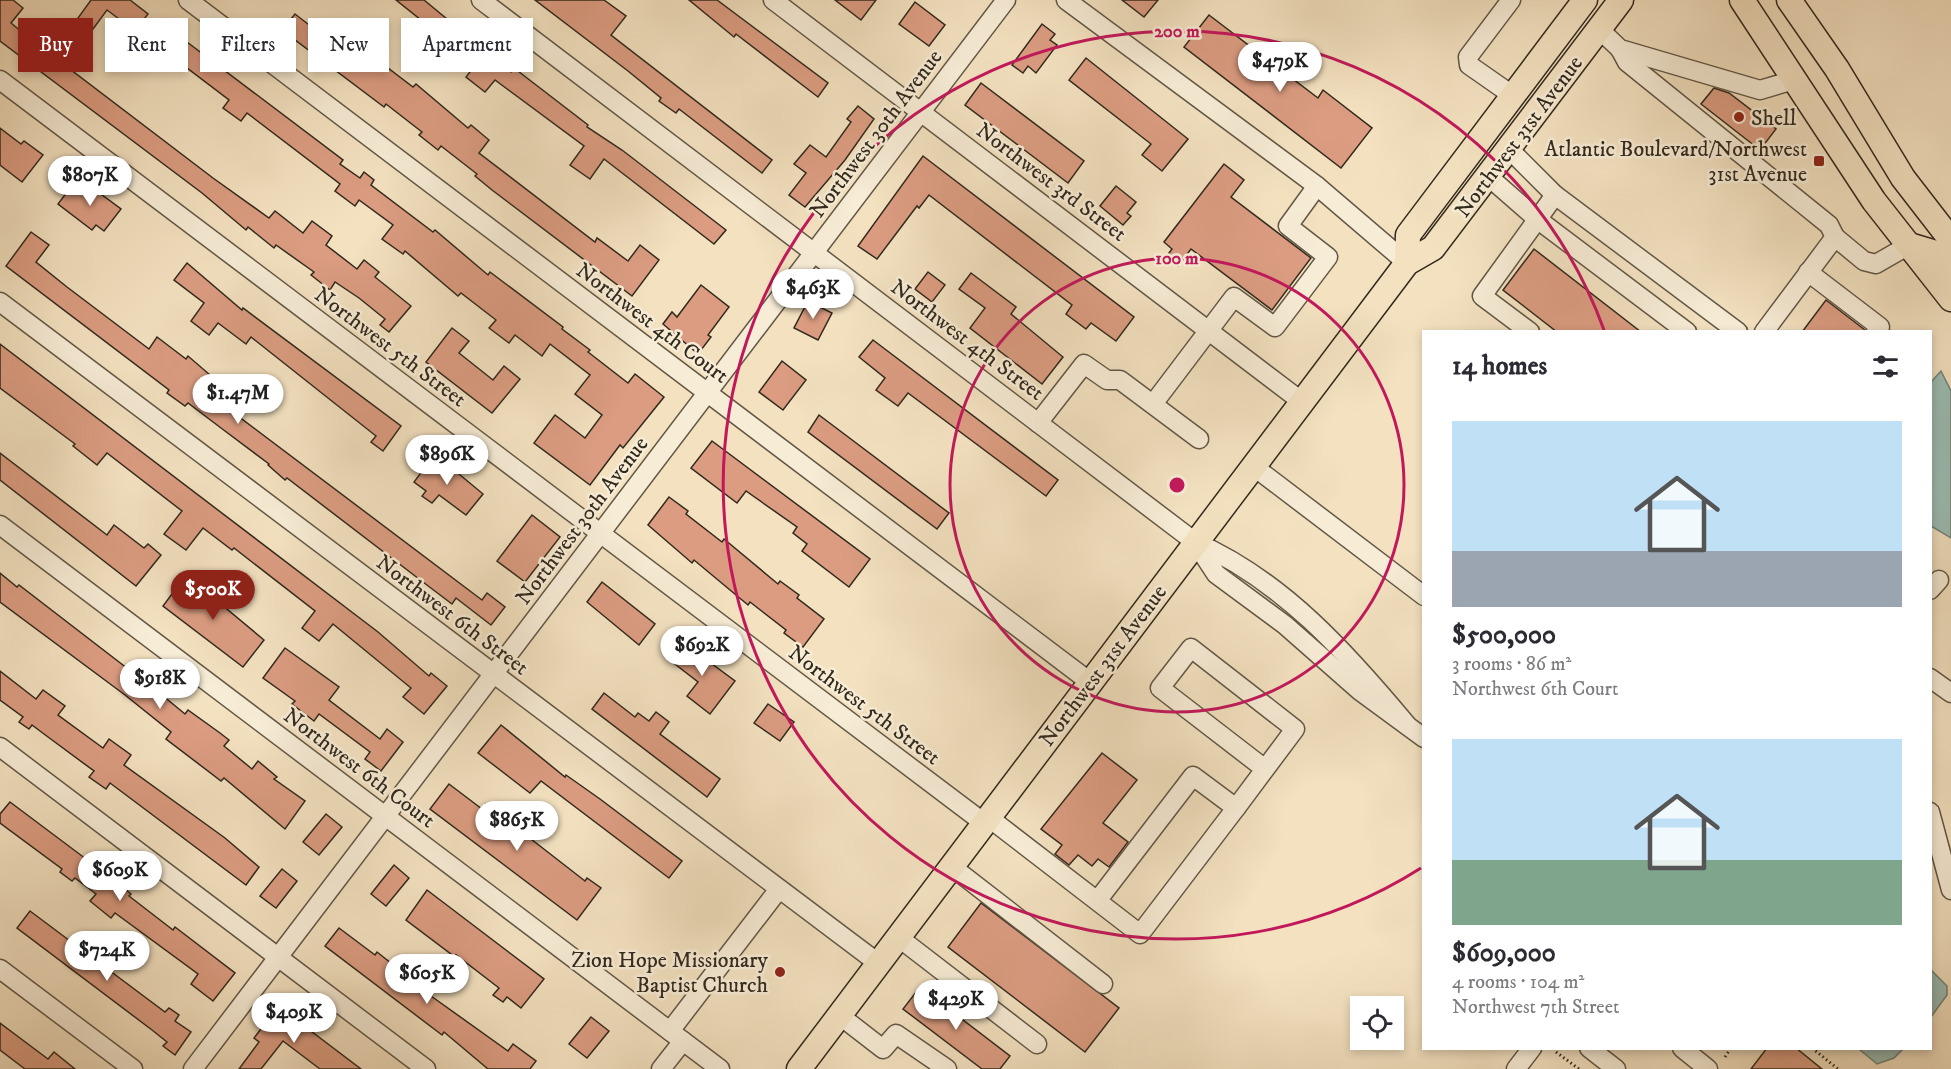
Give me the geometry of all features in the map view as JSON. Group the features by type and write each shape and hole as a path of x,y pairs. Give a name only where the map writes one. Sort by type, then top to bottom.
{"main road":[{"name":"Northwest 31st Avenue","path":"1407,263 1408,236 1585,0"},
{"name":"Northwest 31st Avenue","path":"799,1069 1407,263 1433,248 1510,150 1621,0"},
{"path":"1742,0 1797,79 1874,201 1951,298"},
{"path":"1789,0 1837,69 1903,178 1951,240"},
{"path":"1909,245 1939,254 1951,268"}],"street":[{"name":"Northwest 4th Court","path":"188,0 1089,682"},
{"name":"Northwest 4th Street","path":"481,0 1195,542 1216,574 1285,625 1360,691 1422,736"},
{"name":"Northwest 3rd Street","path":"773,0 1301,401"},
{"name":"Northwest 30th Avenue","path":"193,1069 1006,0"},
{"path":"1066,0 1317,186 1407,263"},
{"path":"1511,0 1468,57 1469,65 1512,95"},
{"path":"1599,29 1620,49 1627,62 1829,225 1835,237 1864,261 1876,264 1909,245"},
{"path":"1620,49 1760,90 1797,79"},
{"name":"Northwest 5th Street","path":"0,80 601,535 1140,934 1236,808"},
{"path":"1510,150 1555,195 1735,330"},
{"path":"1489,177 1537,219 1684,330"},
{"path":"1153,404 1234,297 1275,327 1328,257 1288,226 1317,186"},
{"path":"1527,330 1482,296 1555,195"},
{"path":"1765,330 1835,237"},
{"path":"1808,272 1880,327 1878,330"},
{"name":"Northwest 6th Street","path":"0,302 878,963"},
{"path":"1038,423 1084,364 1107,380 1120,380 1199,439"},
{"path":"1253,466 1422,594"},
{"name":"Northwest 6th Court","path":"0,525 720,1069"},
{"path":"1097,901 1193,776 1236,808 1295,729 1191,648 1160,688 1265,769"},
{"path":"1932,681 1951,693"},
{"path":"0,747 426,1069"},
{"path":"1932,819 1951,890"},
{"path":"951,866 1103,984"},
{"path":"661,1069 676,1036 779,889"},
{"path":"898,937 1037,1044"},
{"path":"0,969 133,1069"},
{"path":"839,1015 883,1049 896,1034 947,1069"},
{"path":"1516,1069 1530,1050"},
{"path":"1592,1050 1616,1069"},
{"path":"1684,1050 1708,1069"}],"path":[{"path":"1725,1057 1730,1050"},
{"path":"1814,1050 1838,1069"},
{"path":"1556,1052 1579,1069"}],"water":[{"path":"1941,371 1951,391 1951,538 1932,527 1932,381"},
{"path":"1932,971 1947,986 1947,995 1932,1016"},
{"path":"1860,1050 1902,1050 1894,1058 1877,1064"}],"building":[{"path":"0,0 13,0 23,8 11,23 18,29 18,55 0,41"},
{"path":"91,0 130,0 148,14 145,18 118,18 107,10 93,29 93,18 78,18"},
{"path":"396,0 424,0 446,18 418,18"},
{"path":"535,0 604,0 626,16 611,35 772,160 762,173 679,109 676,113 659,101 661,98 628,71"},
{"path":"689,0 717,0 828,83 818,97 736,34 734,37"},
{"path":"835,0 876,0 861,20"},
{"path":"1122,0 1158,0 1144,17"},
{"path":"915,2 945,25 929,46 899,24"},
{"path":"295,14 308,24 308,50 296,41 296,18 292,18"},
{"path":"1209,15 1318,98 1323,90 1372,128 1341,168 1184,47"},
{"path":"1042,24 1055,34 1050,40 1057,45 1036,73 1028,66 1023,73 1012,65"},
{"path":"188,43 200,52 200,72 227,72 343,160 340,164 360,178 364,172 374,180 371,185 433,232 435,230 488,275 490,272 563,327 562,329 590,350 588,352 628,383 635,374 664,397 623,448 620,445 590,485 534,443 555,415 585,438 602,415 575,394 590,375 550,344 542,356 515,335 509,343 489,328 496,320 461,293 458,296 405,251 403,254 382,239 393,225 359,200 355,206 335,191 340,184 247,113 241,121 223,108 229,100 188,69"},
{"path":"1086,58 1188,139 1162,171 1142,155 1151,144 1069,80"},
{"path":"389,69 413,87 416,84 468,128 471,125 489,140 479,153 595,242 597,238 628,261 640,245 659,260 632,296 492,190 475,176 477,174 441,146 438,150 419,135 422,132 386,104 384,107 338,72 389,72"},
{"path":"41,72 74,72 269,218 275,211 303,233 312,221 332,236 326,245 357,269 364,260 379,272 375,277 411,306 389,332 380,325 385,319 359,298 335,282 330,290 311,275 314,272 276,245 274,248 248,227 246,230 202,193"},
{"path":"470,72 519,72 588,125 587,127 622,150 726,230 714,244 604,159 590,179 570,165 584,146 495,80 485,92 466,77"},
{"path":"981,83 1084,161 1068,183 965,105"},
{"name":"Shell","path":"1714,88 1729,93 1776,129 1760,150 1701,104"},
{"path":"858,106 874,119 845,160 805,207 789,195 806,173 794,164 810,145 826,157 851,122 847,119"},
{"path":"0,128 21,144 24,141 43,155 22,182 0,165"},
{"path":"923,156 1134,317 1116,341 1091,323 1086,329 1066,314 1072,305 929,195 919,208 917,206 877,259 858,246"},
{"path":"1224,164 1244,180 1231,197 1311,258 1272,310 1191,249 1178,266 1166,257 1172,249 1164,242"},
{"path":"86,183 121,209 104,231 96,225 92,230 58,204 73,184 80,189"},
{"path":"1116,186 1136,202 1127,213 1131,216 1123,225 1100,206"},
{"path":"31,232 49,245 36,262 67,287 149,349 157,337 186,359 188,356 246,406 238,416 482,600 487,593 505,607 491,625 456,598 452,604 287,478 285,480 269,464 188,403 185,406 167,393 169,390 6,266"},
{"path":"1534,249 1638,330 1554,330 1503,290"},
{"path":"187,263 242,310 243,308 401,426 383,451 371,442 376,436 251,337 246,344 218,323 209,335 191,321 204,303 174,280"},
{"path":"928,272 945,285 932,302 915,289"},
{"path":"971,273 1016,307 1011,314 1063,357 1042,384 970,328 985,308 959,289"},
{"path":"701,285 729,307 708,335 711,337 698,354 663,324 672,312 677,317"},
{"path":"1826,300 1865,330 1804,330"},
{"path":"808,301 832,313 818,340 794,328"},
{"path":"452,328 469,341 459,353 493,380 504,366 520,379 492,413 426,362"},
{"path":"873,340 1058,480 1046,496 908,393 898,406 876,390 885,378 859,357"},
{"path":"0,344 378,632 429,676 431,673 447,686 424,714 403,697 411,688 333,624 319,641 302,628 315,611 234,548 232,550 203,528 186,550 164,534 182,511 107,453 97,465 73,446 75,444 0,388"},
{"path":"782,361 806,380 783,410 759,392"},
{"path":"819,415 949,513 937,529 808,432"},
{"path":"712,441 870,559 849,587 802,551 807,544 793,533 797,527 746,491 737,503 691,468"},
{"path":"0,453 107,535 114,525 144,548 148,544 161,555 136,586 0,480"},
{"path":"435,454 483,494 466,515 439,495 432,503 422,496 426,491 414,482"},
{"path":"669,497 688,511 686,514 722,542 724,539 778,584 780,581 799,595 797,598 824,619 803,647 784,633 786,630 750,602 748,605 694,560 692,563 648,525"},
{"path":"532,515 560,537 525,582 497,561"},
{"path":"0,573 17,587 19,585 132,672 130,674 148,689 151,686 185,714 188,710 229,740 224,746 252,769 258,761 277,777 274,779 305,801 285,829 224,778 221,781 166,739 171,732 125,695 0,602"},
{"path":"186,575 264,640 243,667 163,606"},
{"path":"602,582 655,624 639,645 587,602"},
{"path":"681,641 735,681 710,714 687,696 698,682 667,658"},
{"path":"285,648 339,687 329,700 380,739 387,729 403,742 381,771 365,759 370,752 319,714 314,721 292,704 295,701 263,678"},
{"path":"0,671 36,699 43,690 65,706 58,715 103,748 109,739 131,755 124,765 225,838 259,867 246,885 110,783 106,789 89,777 94,771 32,725 29,729 19,722 23,717 0,700"},
{"path":"604,693 635,717 638,713 649,721 656,712 669,722 660,734 720,779 707,797 592,709"},
{"path":"768,704 794,722 780,741 754,723"},
{"path":"501,725 565,777 566,775 600,799 682,861 669,878 541,781 530,793 478,753"},
{"path":"1102,753 1137,780 1103,823 1128,842 1109,867 1098,859 1092,866 1078,855 1069,865 1055,854 1062,845 1041,829"},
{"path":"449,784 482,809 486,804 585,881 587,878 601,888 577,920 430,809"},
{"path":"10,802 110,877 131,894 129,896 173,930 175,927 235,973 213,1001 191,984 198,974 115,913 111,918 90,901 96,894 75,878 72,881 60,872 62,869 0,823 0,814"},
{"path":"326,814 342,827 319,855 303,842"},
{"path":"394,865 409,878 386,906 371,894"},
{"path":"282,869 297,881 276,908 260,896"},
{"path":"427,890 544,979 521,1008 507,997 503,1002 493,995 499,988 406,920"},
{"path":"981,903 1119,1008 1085,1052 948,947"},
{"path":"30,911 165,1012 169,1008 179,1015 175,1021 191,1032 175,1055 163,1046 167,1042 17,928"},
{"path":"339,928 375,955 377,952 410,978 411,976 433,994 431,996 508,1051 513,1044 536,1061 530,1069 488,1069 444,1032 442,1035 325,946"},
{"path":"920,987 1010,1056 1000,1069 982,1069 903,1009"},
{"path":"280,1004 308,1026 307,1028 361,1069 320,1069 283,1041 261,1069 239,1069 259,1042 254,1038"},
{"path":"591,1017 609,1031 587,1058 569,1044"},
{"path":"0,1023 48,1059 54,1052 75,1069 25,1069 0,1050"},
{"path":"1765,1050 1798,1050 1822,1069 1751,1069"}],"place":[{"name":"Shell","path":"1739,117"},
{"name":"Atlantic Boulevard/Northwest 31st Avenue","path":"1819,161"},
{"name":"Zion Hope Missionary Baptist Church","path":"780,972"}]}
